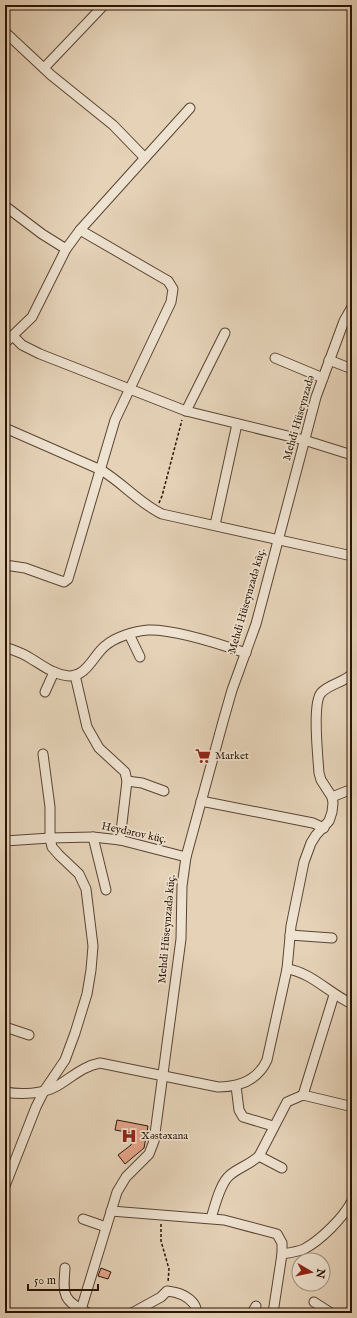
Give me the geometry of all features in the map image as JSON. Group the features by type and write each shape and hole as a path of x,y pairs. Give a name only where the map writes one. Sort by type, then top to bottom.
{"street":[{"path":"44,68 104,5"},
{"path":"5,32 44,68 113,125 145,158"},
{"path":"5,343 32,317 66,249 80,230 190,108"},
{"path":"5,206 42,234 66,249"},
{"path":"5,565 25,568 64,582 68,579 115,420 171,302 173,289 168,281 80,230"},
{"name":"Mehdi Hüseynzadə","path":"277,540 304,440 323,378 344,321 352,307"},
{"path":"186,411 225,333"},
{"path":"13,336 22,345 40,354 186,411 304,440 352,455"},
{"path":"275,358 323,378"},
{"path":"329,360 352,369"},
{"path":"215,525 237,424"},
{"path":"5,428 101,470 114,478 141,501 156,510 171,516 352,556"},
{"name":"Mehdi Hüseynzadə küç.","path":"83,1312 117,1192 126,1177 144,1160 152,1148 154,1141 180,939 182,886 186,857 232,690 256,624 277,540"},
{"path":"5,647 30,657 54,672 62,675 75,675 84,670 105,646 112,641 129,634 146,630 182,635 246,653"},
{"path":"129,634 140,657"},
{"path":"45,692 54,672"},
{"path":"5,1092 26,1093 44,1091 55,1087 90,1065 100,1063 218,1087 236,1086 256,1076 264,1068 287,969 290,934 304,862 311,843 329,821 332,812 332,797 321,780 319,773 316,710 318,699 327,688 344,681 352,674"},
{"path":"75,675 87,727 99,748 125,772 128,781 120,840"},
{"path":"5,1186 36,1107 44,1091 65,1060 87,994 91,970 93,946 86,889 79,874 52,847 50,838 50,807 42,754"},
{"path":"128,781 164,790"},
{"path":"332,797 350,790"},
{"path":"201,801 312,823 324,828"},
{"path":"94,837 106,890"},
{"name":"Heydərov küç.","path":"5,841 94,837 120,840 186,857"},
{"path":"290,934 332,938"},
{"path":"287,969 304,974 318,982 334,995 352,1004"},
{"path":"304,1095 334,995"},
{"path":"5,1027 29,1035"},
{"path":"236,1086 239,1110 243,1117 273,1126"},
{"path":"211,1218 224,1182 230,1175 252,1163 259,1156 273,1126 287,1102 304,1095 349,1106"},
{"path":"259,1156 282,1168"},
{"path":"282,1254 304,1249 329,1231 352,1201"},
{"path":"111,1211 211,1218 277,1234 282,1243 282,1254 273,1313"},
{"path":"83,1219 106,1227"},
{"path":"65,1268 65,1296 83,1312"},
{"path":"132,1313 161,1297 167,1291 184,1295 193,1304 198,1313"},
{"path":"314,1302 331,1313"}],"path":[{"path":"156,510 162,496 181,423 186,411"},
{"path":"163,1215 160,1231 169,1269 167,1291"}],"building":[{"path":"117,1120 148,1126 144,1148 125,1164 118,1155 131,1145 133,1133 115,1130"},
{"path":"101,1268 111,1272 108,1279 98,1276"}],"place":[{"name":"Market","path":"203,756"},
{"name":"Xəstəxana","path":"129,1136"}]}
